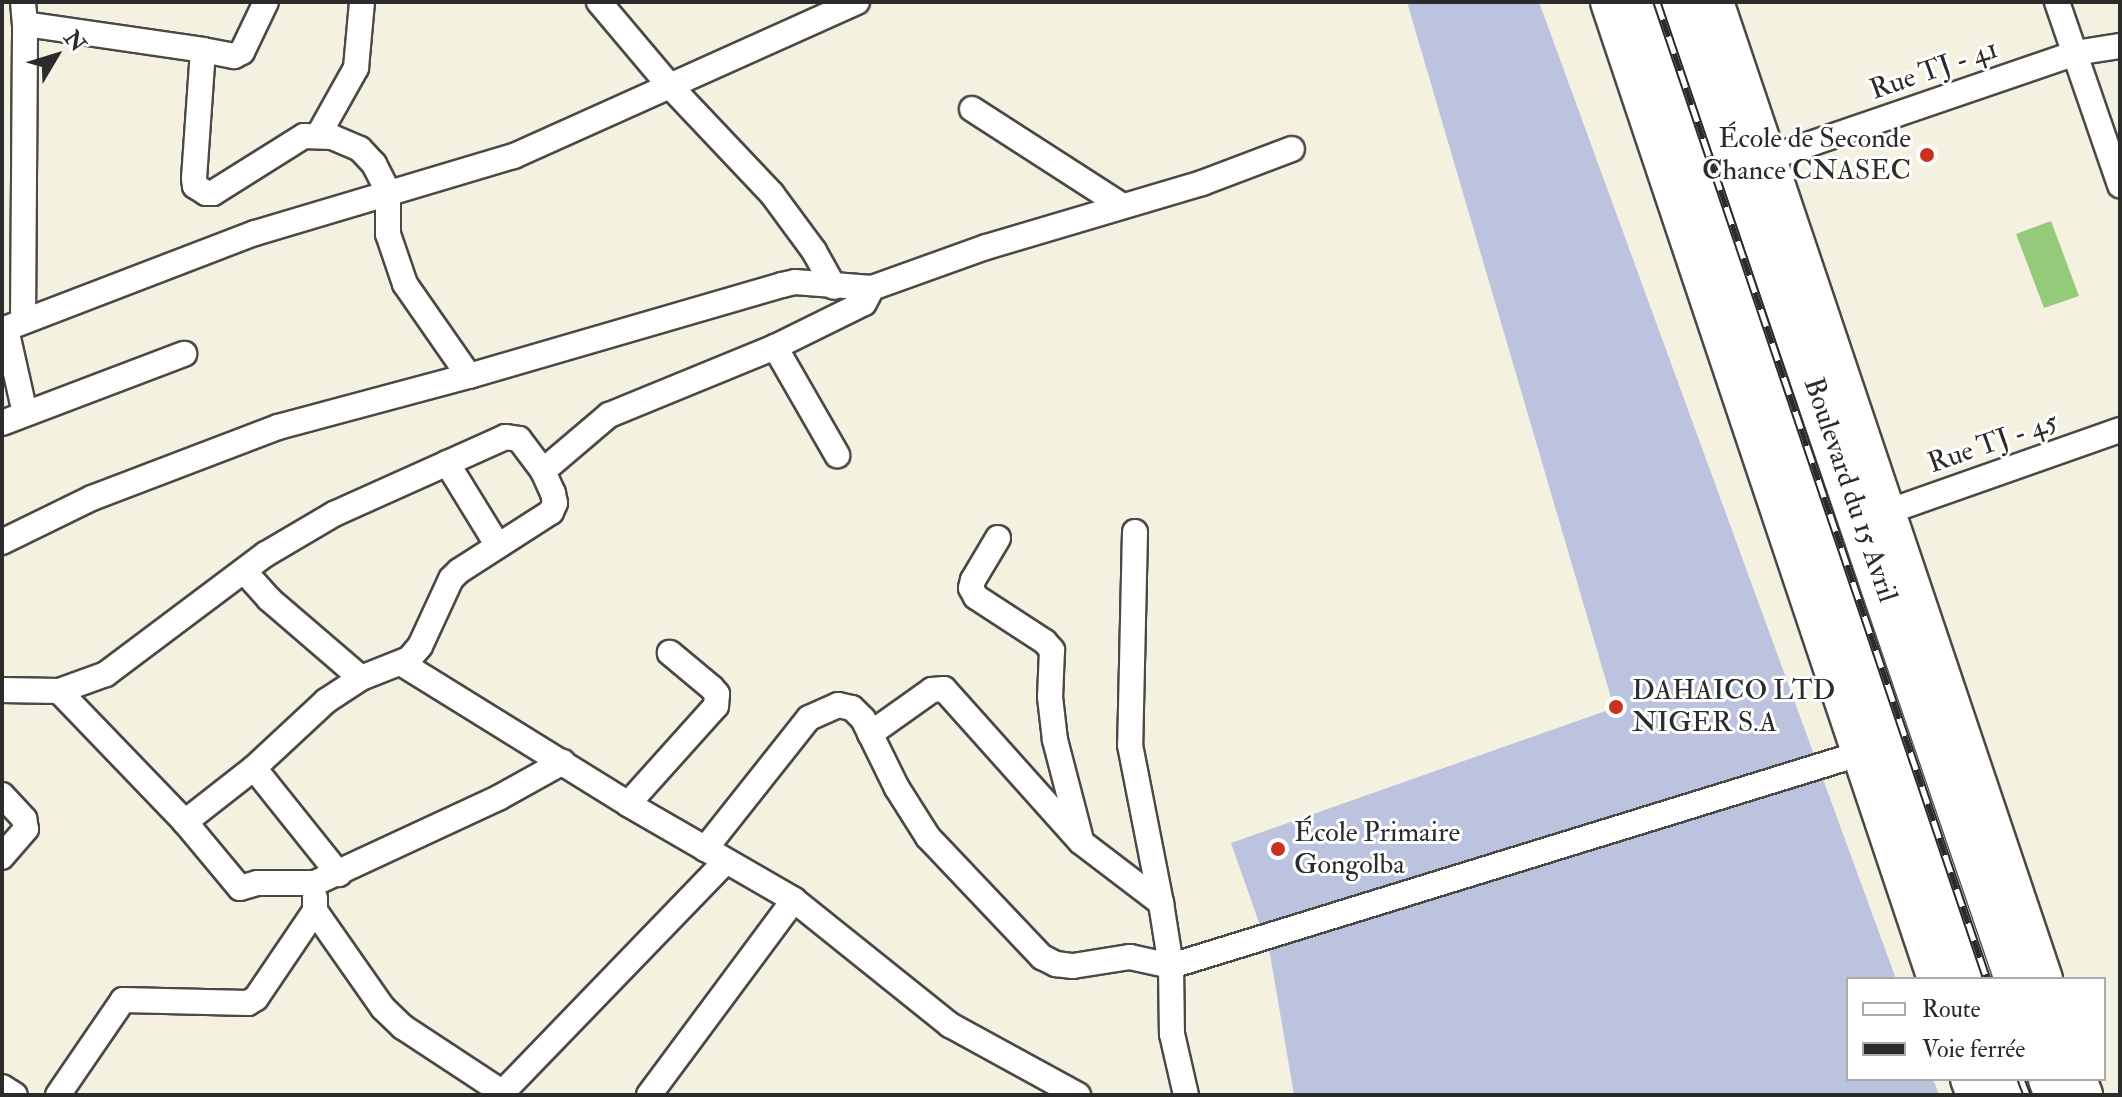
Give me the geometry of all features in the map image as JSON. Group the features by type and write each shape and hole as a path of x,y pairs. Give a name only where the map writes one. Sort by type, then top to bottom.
{"highway":[{"name":"Boulevard du 15 Avril","path":"1637,2 1968,977"},
{"name":"Boulevard du 15 Avril","path":"1684,2 2016,977"}],"main road":[{"path":"1610,2 1936,977"},
{"name":"Boulevard du 15 Avril","path":"1714,2 2042,977"}],"street":[{"path":"25,413 10,327 24,13 234,56 242,52 266,2"},
{"path":"319,134 356,68 362,2"},
{"path":"599,2 669,85 772,194 814,251 834,287"},
{"path":"2057,2 2120,185"},
{"path":"10,327 255,233 514,156 848,4"},
{"name":"Rue TJ - 41","path":"1769,158 2075,53 2120,46"},
{"path":"203,50 194,179 200,191 213,193 294,139 319,134 347,141 360,149 374,164 388,192 388,234 405,284 469,376"},
{"path":"972,109 1121,205"},
{"path":"2,542 92,498 243,439 782,285 795,282 872,288 1121,205 1202,183 1292,149"},
{"path":"543,471 609,415 775,347 864,303 872,288"},
{"path":"775,347 837,455"},
{"path":"2,423 184,354"},
{"name":"Rue TJ - 45","path":"1887,512 2120,430"},
{"path":"2,690 59,691 106,674 244,571 334,514 447,463 512,437 519,439 543,471 555,503 551,512 469,563 451,579 420,646 401,663 361,678 326,701 254,768 185,822"},
{"path":"447,463 498,546"},
{"path":"1135,532 1130,745 1161,903 1171,966 1172,1034 1186,1095"},
{"path":"998,538 971,588 976,597 1045,642 1052,650 1050,697 1055,740 1081,842"},
{"path":"244,571 269,599 361,678"},
{"path":"628,804 716,706 717,694 712,688 670,653"},
{"path":"401,663 628,804 794,900 950,1025 1058,1091"},
{"path":"870,734 932,690 944,689 1081,842 1161,903"},
{"path":"59,691 185,822 240,888 257,883 315,883 339,874 563,762"},
{"path":"315,911 383,1008 472,1087 504,1094 715,856 809,718 838,705 852,708 870,734 897,788 928,837 1042,957 1056,964 1073,966 1130,957 1171,966 1862,753"},
{"path":"254,768 339,874"},
{"path":"2,795 24,819 26,829 2,857"},
{"path":"58,1095 123,1000 248,1003 256,998 315,911 315,883"},
{"path":"649,1095 794,900"},
{"path":"2,1087 15,1095"}],"shaded area":[{"path":"1407,2 1539,2 1895,977 1846,977 1846,1081 1934,1081 1939,1095 1294,1095 1270,954 1231,843 1614,708"}],"green space":[{"path":"2051,221 2079,296 2044,308 2016,234"}],"railway":[{"path":"1657,2 1986,977"},
{"path":"2022,1081 2027,1095"}],"place":[{"name":"École de Seconde Chance CNASEC","path":"1927,155"},
{"name":"DAHAICO LTD NIGER S.A","path":"1616,707"},
{"name":"École Primaire Gongolba","path":"1278,849"}]}
